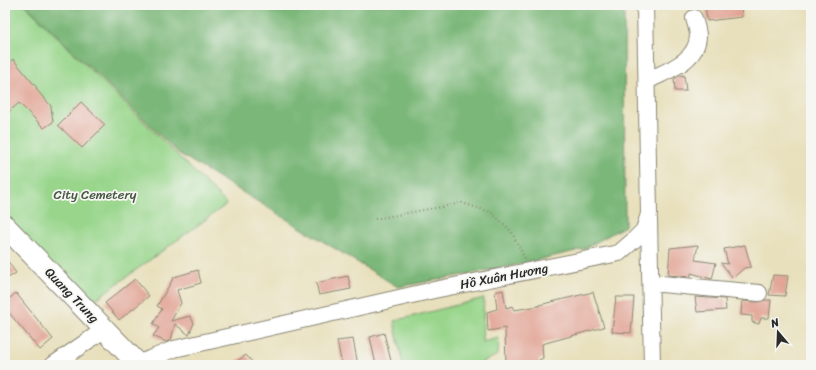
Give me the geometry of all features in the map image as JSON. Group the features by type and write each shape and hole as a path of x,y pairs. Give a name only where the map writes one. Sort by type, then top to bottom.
{"main road":[{"name":"Quang Trung","path":"5,226 106,329 139,365"}],"street":[{"name":"Hồ Xuân Hương","path":"139,365 174,349 434,290 619,253 644,230 649,214 646,5"},
{"path":"647,81 684,62 693,52 698,36 694,18"},
{"path":"649,214 652,365"},
{"path":"651,282 759,293"},
{"path":"53,365 106,329"}],"path":[{"path":"376,219 462,203 490,212 510,231 531,270"}],"green space":[{"name":"City Cemetery","path":"5,5 25,5 227,204 85,307 5,222"},
{"path":"26,5 624,5 625,226 584,249 512,266 398,287 178,153"},
{"path":"484,298 482,342 499,338 498,355 482,362 482,365 403,365 394,321"}],"building":[{"path":"705,5 741,5 742,17 707,21"},
{"path":"13,59 51,106 53,122 44,128 19,103 5,115 5,66"},
{"path":"684,75 686,91 675,91 674,79"},
{"path":"81,102 105,125 82,148 58,125"},
{"path":"698,245 695,260 716,263 712,279 691,273 691,277 668,275 670,248"},
{"path":"745,245 751,267 744,268 733,278 721,263 728,264 724,249"},
{"path":"5,257 16,273 5,280"},
{"path":"198,270 201,283 177,290 181,303 171,321 190,316 194,323 189,335 175,324 171,340 166,342 153,336 159,328 153,324 162,309 157,306 174,277"},
{"path":"773,275 788,276 785,296 769,295"},
{"path":"348,276 351,289 319,295 316,283"},
{"path":"135,279 149,296 119,320 105,303"},
{"path":"503,290 506,308 512,306 514,310 539,306 593,292 604,327 542,344 543,358 539,360 539,365 506,365 505,328 488,331 487,312 497,309 495,292"},
{"path":"16,293 53,339 40,350 5,308 5,302"},
{"path":"616,297 634,297 631,333 612,332"},
{"path":"695,297 725,299 726,310 697,312"},
{"path":"771,300 769,318 761,318 759,324 752,322 752,316 741,315 742,301 758,302"},
{"path":"384,333 392,365 376,365 370,337"},
{"path":"353,339 358,365 342,365 337,341"},
{"path":"246,355 255,365 231,365"}]}
